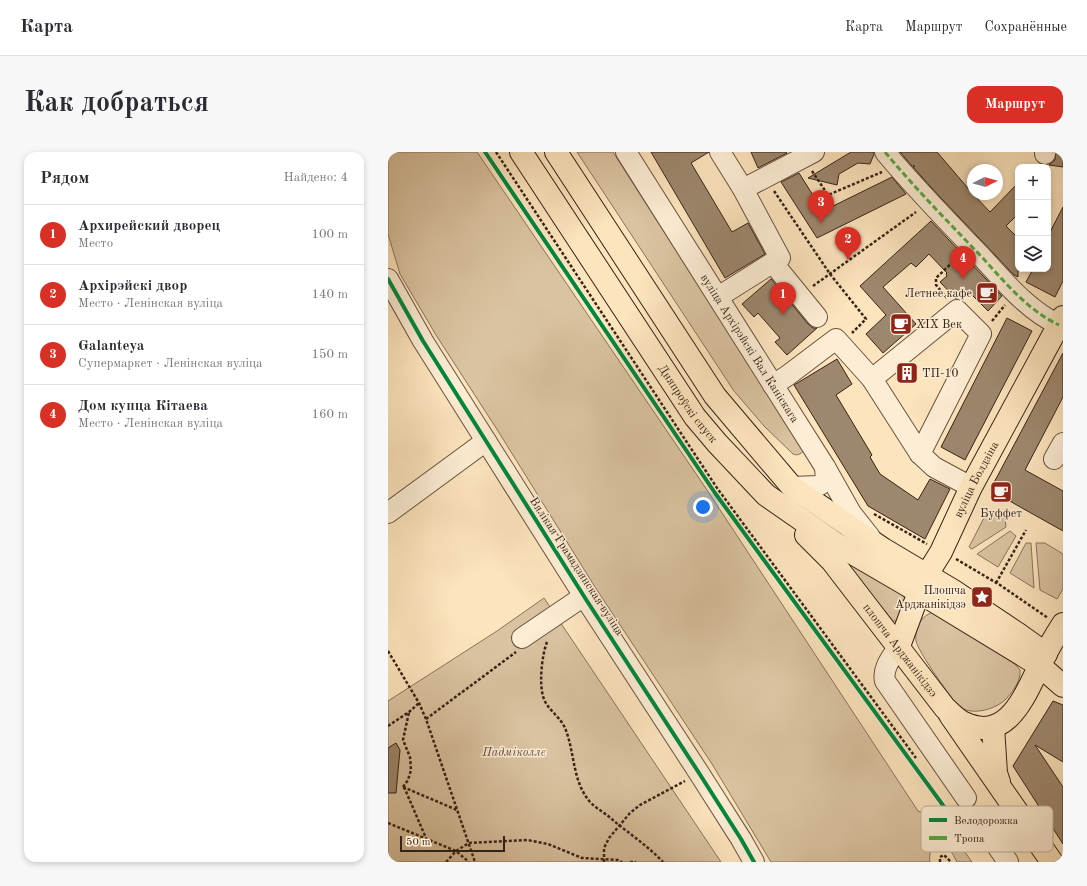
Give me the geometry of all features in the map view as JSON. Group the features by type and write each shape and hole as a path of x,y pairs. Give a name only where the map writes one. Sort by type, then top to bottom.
{"main road":[{"name":"Дняпроўскі спуск","path":"521,152 695,417 717,443 766,495 835,543 922,584"},
{"path":"556,152 715,396 792,487 876,543 922,584 1042,660 1063,668"},
{"name":"вуліца Болдзіна","path":"899,646 922,584 941,552 971,487 1061,321"},
{"name":"плошча Арджанікідзэ","path":"766,495 832,561 899,646 945,708 963,723 979,728 993,727"},
{"path":"1002,790 996,773 993,727 1008,719 1024,699 1042,660 1056,622"},
{"path":"1042,660 1063,686"},
{"path":"945,708 1013,806"},
{"path":"1045,852 1052,862"}],"street":[{"name":"вуліца Архірэйскі Вал Каніскага","path":"626,152 825,467 851,513 876,543"},
{"path":"718,297 780,258 743,190 720,152"},
{"path":"743,190 808,155"},
{"path":"891,159 1015,292 1047,319 1061,321"},
{"path":"773,263 798,296 817,317"},
{"name":"Вялікая Грамадзянская вуліца","path":"388,279 423,341 584,596 741,839 754,862"},
{"path":"872,380 957,310 982,334 920,454"},
{"path":"773,384 787,376 836,339 872,380 920,454 934,467 971,487"},
{"path":"388,513 486,441"},
{"path":"792,487 818,486 826,481 825,467"},
{"path":"520,644 584,596"},
{"path":"899,646 887,666 884,674 885,681 966,798"},
{"path":"1001,852 1008,862"}],"path":[{"path":"496,152 717,488 916,758"},
{"path":"808,155 828,195 891,159"},
{"path":"765,178 830,274 866,319 849,336"},
{"path":"798,296 930,202"},
{"path":"957,310 936,285 936,278 970,245"},
{"path":"982,334 1015,292"},
{"path":"671,428 818,634"},
{"path":"871,513 929,546"},
{"path":"996,583 1026,530"},
{"path":"952,558 996,583 1056,622"},
{"path":"549,636 542,662 542,694 545,702 566,730 575,772 584,793 591,802 619,826 646,846 663,862"},
{"path":"426,719 520,644"},
{"path":"388,651 419,703 426,719 469,843 474,862"},
{"path":"388,726 409,712 419,703"},
{"path":"403,787 408,780 411,770 410,757 403,740 409,712"},
{"path":"604,861 604,848 609,838 630,813 640,805 699,773"},
{"path":"403,787 457,810"},
{"path":"403,787 426,838"},
{"path":"388,823 456,851 469,862"},
{"path":"446,862 456,851 469,843 527,840 548,844 582,858 622,862"},
{"path":"940,862 940,857 944,855 951,862"},
{"path":"630,862 636,862"}],"green space":[{"path":"388,152 477,152 705,487 918,811 921,812 921,852 931,852 930,862 771,862 712,764 595,587 498,431 436,335 400,274 388,234"},
{"path":"577,152 613,152 804,451 803,452 798,455 793,454 764,426 734,391"},
{"path":"988,510 1005,518 1006,527 972,549 969,547"},
{"path":"1010,531 1016,536 998,567 977,554"},
{"path":"1026,543 1031,543 1034,588 1010,573"},
{"path":"1036,543 1045,543 1063,554 1063,589 1057,599 1040,590"},
{"path":"847,560 902,594 906,600 897,621 893,621 845,563"},
{"name":"Падміколле","path":"544,598 721,862 388,862 388,701 497,631"},
{"path":"933,612 941,615 1014,663 1020,670 1016,686 1006,699 998,705 988,709 982,711 971,711 963,708 952,698 926,661 916,641 916,632 919,623 925,616"},
{"path":"951,852 965,852 972,862 957,862"}],"building":[{"path":"651,152 709,152 691,163 732,232 748,223 765,254 725,278"},
{"path":"751,152 786,152 787,153 758,168"},
{"path":"851,152 874,152 874,154 870,164 858,163 839,174 837,185 808,178"},
{"path":"900,152 937,152 967,187 967,200 979,200 990,212 1015,186 1015,217 1006,226 1015,235 1015,272 1018,272 1018,277 1014,275 940,197 913,167 915,166 912,166"},
{"path":"1056,152 1063,152 1063,167 1051,165 1050,164 1055,160"},
{"path":"799,173 823,211 892,177 906,194 817,238 781,182"},
{"path":"1063,207 1063,281 1055,297 1026,282 1031,272 1051,272 1051,230"},
{"path":"931,221 1002,296 988,311 969,292 966,295 964,293 956,299 940,282 947,276 947,273 929,254 916,267 911,263 883,287 916,324 883,353 866,334 886,315 860,286"},
{"path":"771,279 808,324 813,328 817,328 787,355 775,342 780,338 758,313 754,317 742,304"},
{"path":"1007,318 1032,331 965,460 941,447"},
{"path":"1063,353 1063,397 1025,470 1063,491 1063,531 990,490"},
{"path":"837,359 852,384 836,395 872,455 870,457 880,474 918,500 930,479 950,489 925,539 868,506 794,385"},
{"name":"ТП-10","path":"908,365 917,375 909,383 899,372"},
{"path":"1053,701 1063,705 1063,762 1035,745 1063,787 1063,844 1053,828 1053,806 1039,806 1013,766"},
{"path":"396,743 400,750 396,793 388,793 388,748"}],"marked path":[{"path":"885,152 908,179 1016,294 1047,319 1059,325"}],"cycle path":[{"path":"485,152 715,493 944,806"},
{"path":"388,279 423,341 587,601 741,839 754,862"}],"place":[{"name":"Galanteya","path":"821,223"},
{"name":"Архірэйскі двор","path":"848,260"},
{"name":"Дом купца Кітаева","path":"963,279"},
{"name":"Летнее кафе","path":"987,293"},
{"name":"Архирейский дворец","path":"783,315"},
{"name":"XIX Век","path":"901,324"},
{"name":"ТП-10","path":"907,373"},
{"name":"Буффет","path":"1001,492"},
{"name":"Плошча Арджанікідзэ","path":"982,597"}]}
